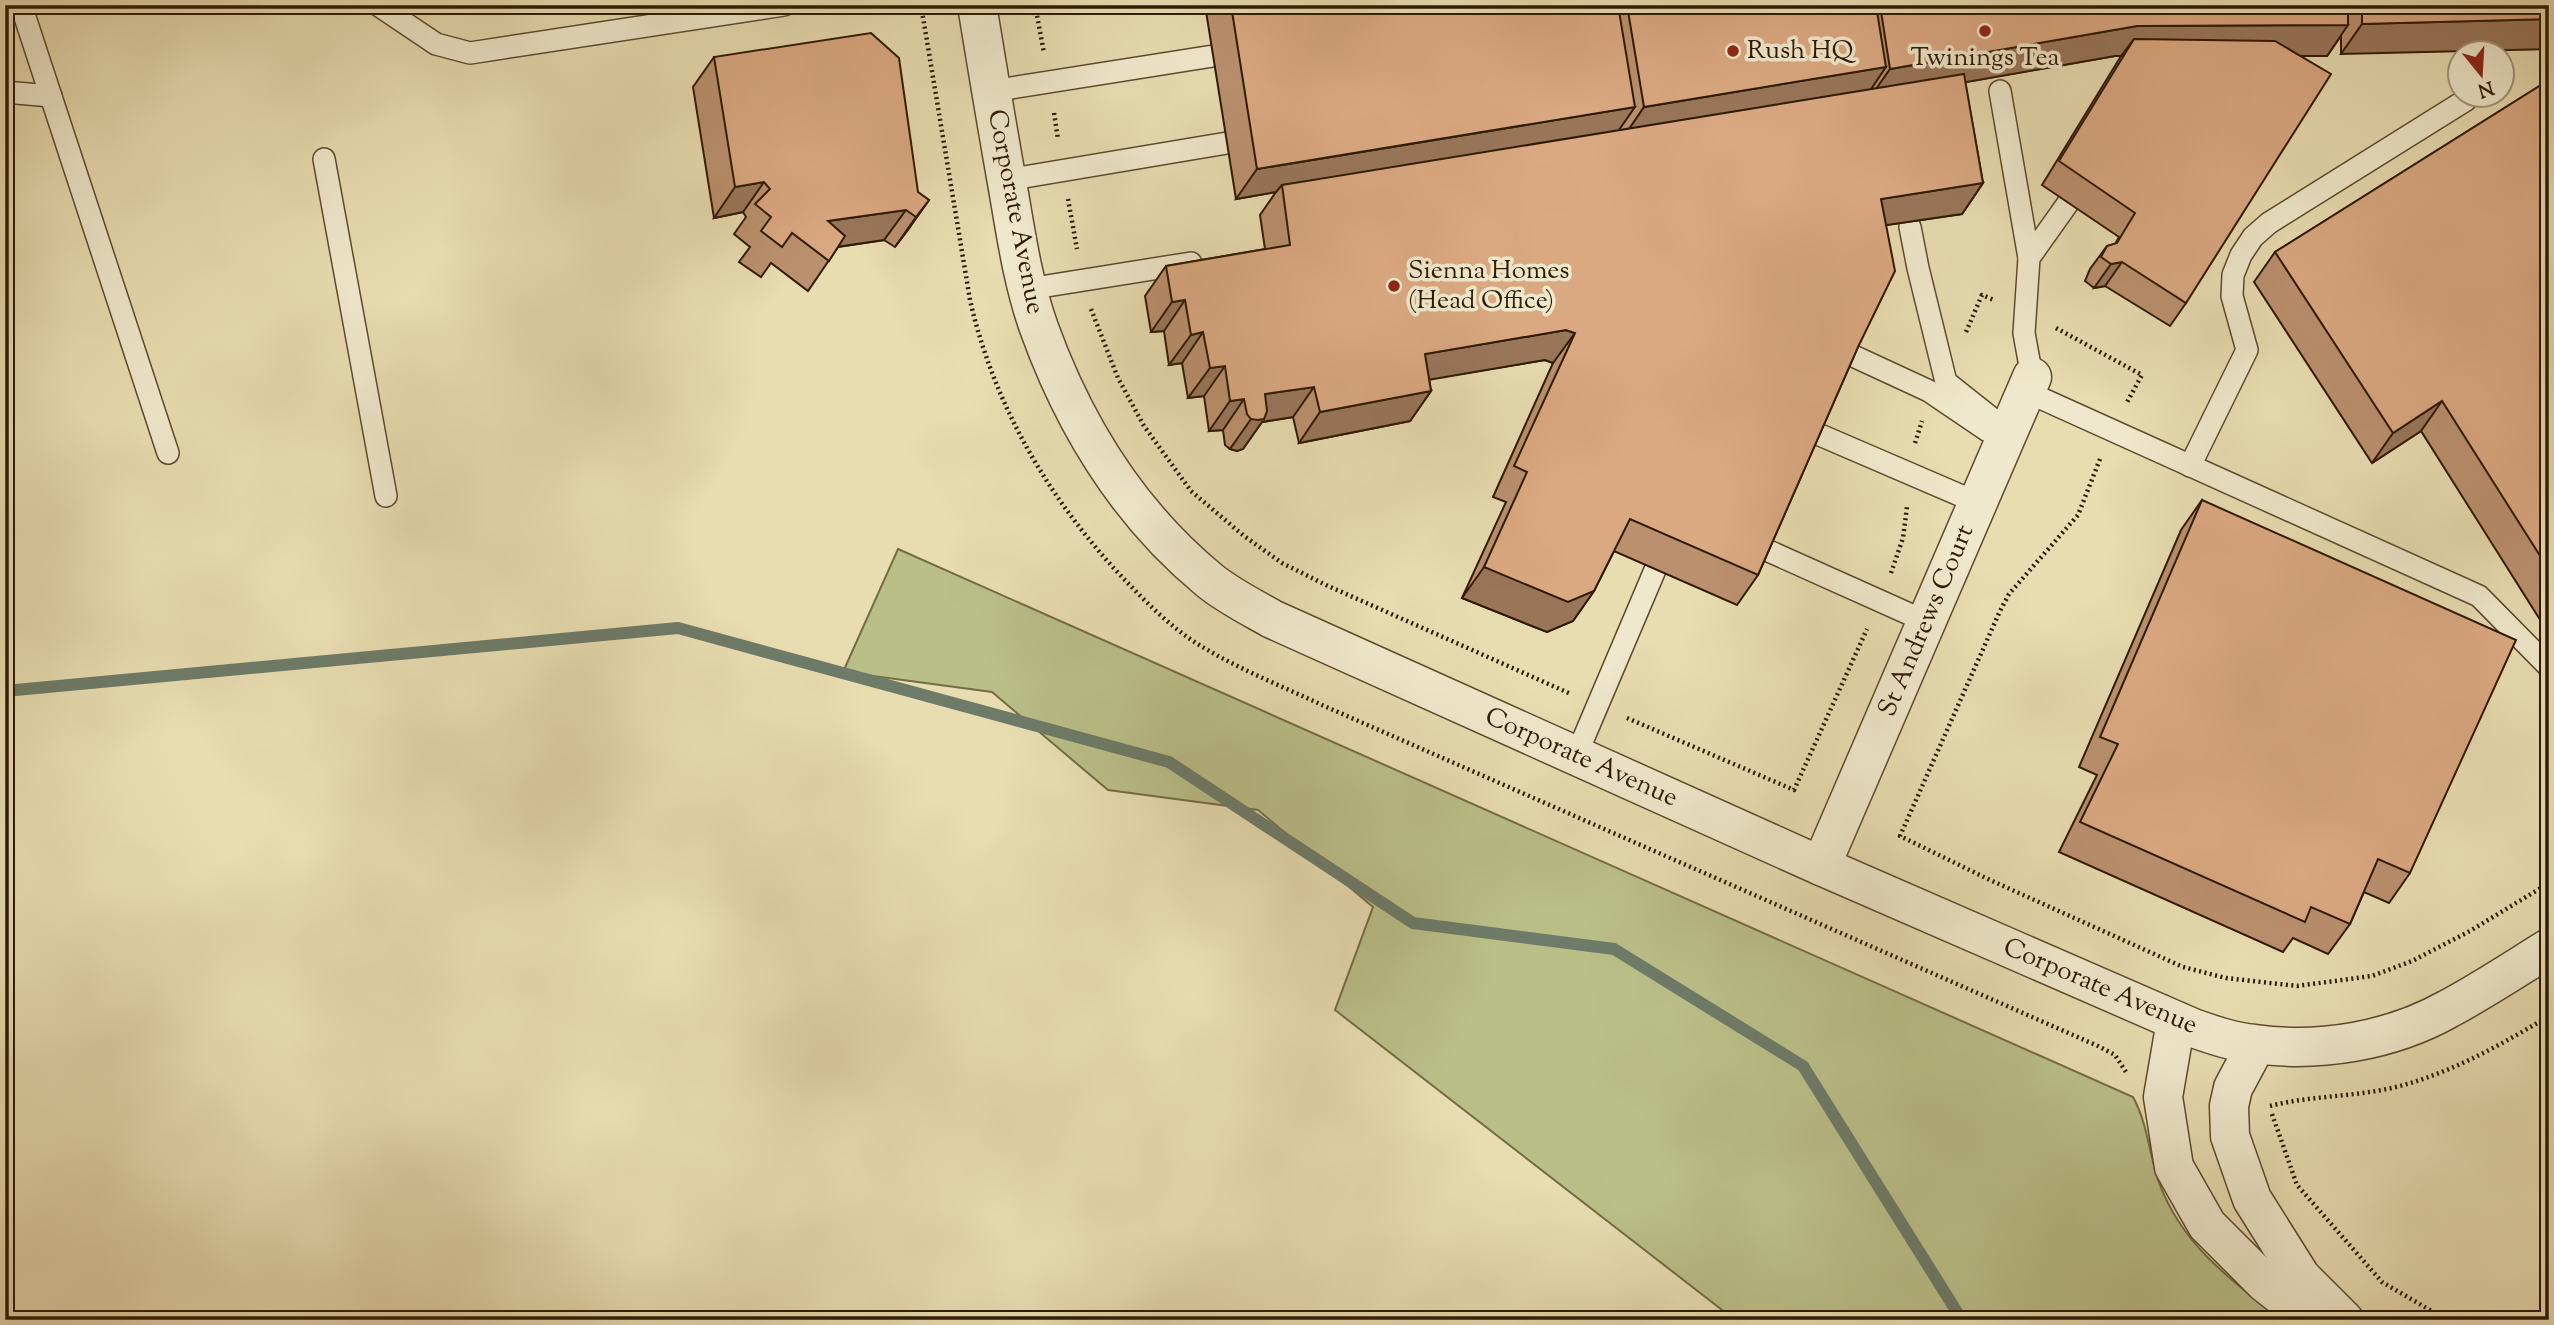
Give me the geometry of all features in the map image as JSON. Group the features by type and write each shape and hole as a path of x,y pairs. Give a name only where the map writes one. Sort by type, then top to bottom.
{"street":[{"name":"Corporate Avenue","path":"977,5 1019,253 1038,326 1062,384 1091,439 1126,495 1168,544 1211,582 1272,619 1821,866 2176,1021 2223,1038 2256,1045 2315,1047 2337,1045 2402,1028 2446,1011 2549,948"},
{"name":"St Andrews Court","path":"1821,866 2029,384"},
{"path":"2176,1021 2163,1097 2174,1167 2207,1225 2265,1283 2312,1320"},
{"path":"2256,1045 2233,1088 2230,1136 2252,1199 2301,1277 2344,1320"}],"lane":[{"path":"21,5 168,453"},
{"path":"378,5 436,44 470,53 784,5"},
{"path":"992,92 1213,55"},
{"path":"2000,91 2029,258 2024,333 2029,384 2190,466 2479,596 2549,667"},
{"path":"5,92 51,96"},
{"path":"2190,466 2247,350 2231,286 2236,265 2253,237 2269,223 2453,108"},
{"path":"1006,180 1227,143"},
{"path":"324,159 386,496"},
{"path":"2029,258 2068,202"},
{"path":"1910,227 1946,382 2007,437"},
{"path":"1028,289 1213,260"},
{"path":"1849,354 1928,391 2007,437"},
{"path":"1813,432 1978,503"},
{"path":"1762,548 1927,622"},
{"path":"1576,755 1655,570"}],"path":[{"path":"1035,5 1081,281 1118,378 1144,426 1191,491 1244,536 1282,563 1326,586 1794,790"},
{"path":"1900,836 1990,880 2183,967 2226,978 2297,986 2372,976 2412,961 2470,931 2549,883"},
{"path":"2260,1109 2300,1098 2337,1097 2389,1088 2433,1076 2549,1016"},
{"path":"2269,1107 2297,1185 2382,1282 2446,1320"}],"green space":[{"path":"898,549 2133,1097 2142,1118 2160,1185 2182,1226 2211,1261 2282,1320 1735,1320 1335,1010 1373,907 1258,810 1108,790 992,692 843,672"}],"building":[{"path":"1231,5 1618,5 1635,107 1257,169"},
{"name":"Rush HQ","path":"1627,5 1876,5 1886,67 1644,107"},
{"path":"1880,5 2348,5 2348,25 2137,26 1890,69"},
{"path":"2362,5 2549,5 2549,19 2362,24"},
{"path":"871,33 899,58 918,192 929,200 916,217 906,210 828,221 845,236 829,261 792,233 782,247 761,231 771,217 755,204 770,189 764,182 735,187 714,57"},
{"path":"2134,39 2275,41 2331,74 2186,303 2122,262 2111,264 2101,257 2107,246 2117,243 2135,213 2059,161"},
{"path":"1964,74 1983,183 1881,199 1895,271 1858,347 1758,575 1630,519 1594,591 1568,602 1484,567 1527,472 1514,466 1575,333 1566,330 1425,354 1431,391 1320,412 1314,387 1265,394 1267,411 1264,419 1258,420 1251,419 1247,414 1244,399 1230,401 1225,366 1210,368 1203,332 1191,335 1185,300 1172,302 1166,266 1290,245 1282,185"},
{"path":"2549,80 2549,570 2442,401 2393,433 2275,252 2504,108 2516,108 2516,101"},
{"path":"2202,500 2516,640 2410,873 2378,859 2350,924 2311,907 2305,922 2080,822 2118,744 2100,737"}],"waterway":[{"path":"5,691 678,628 1169,762 1413,923 1614,949 1803,1066 1962,1320"}],"place":[{"name":"Twinings Tea","path":"1985,31"},
{"name":"Rush HQ","path":"1733,51"},
{"name":"Sienna Homes (Head Office)","path":"1394,286"}]}
